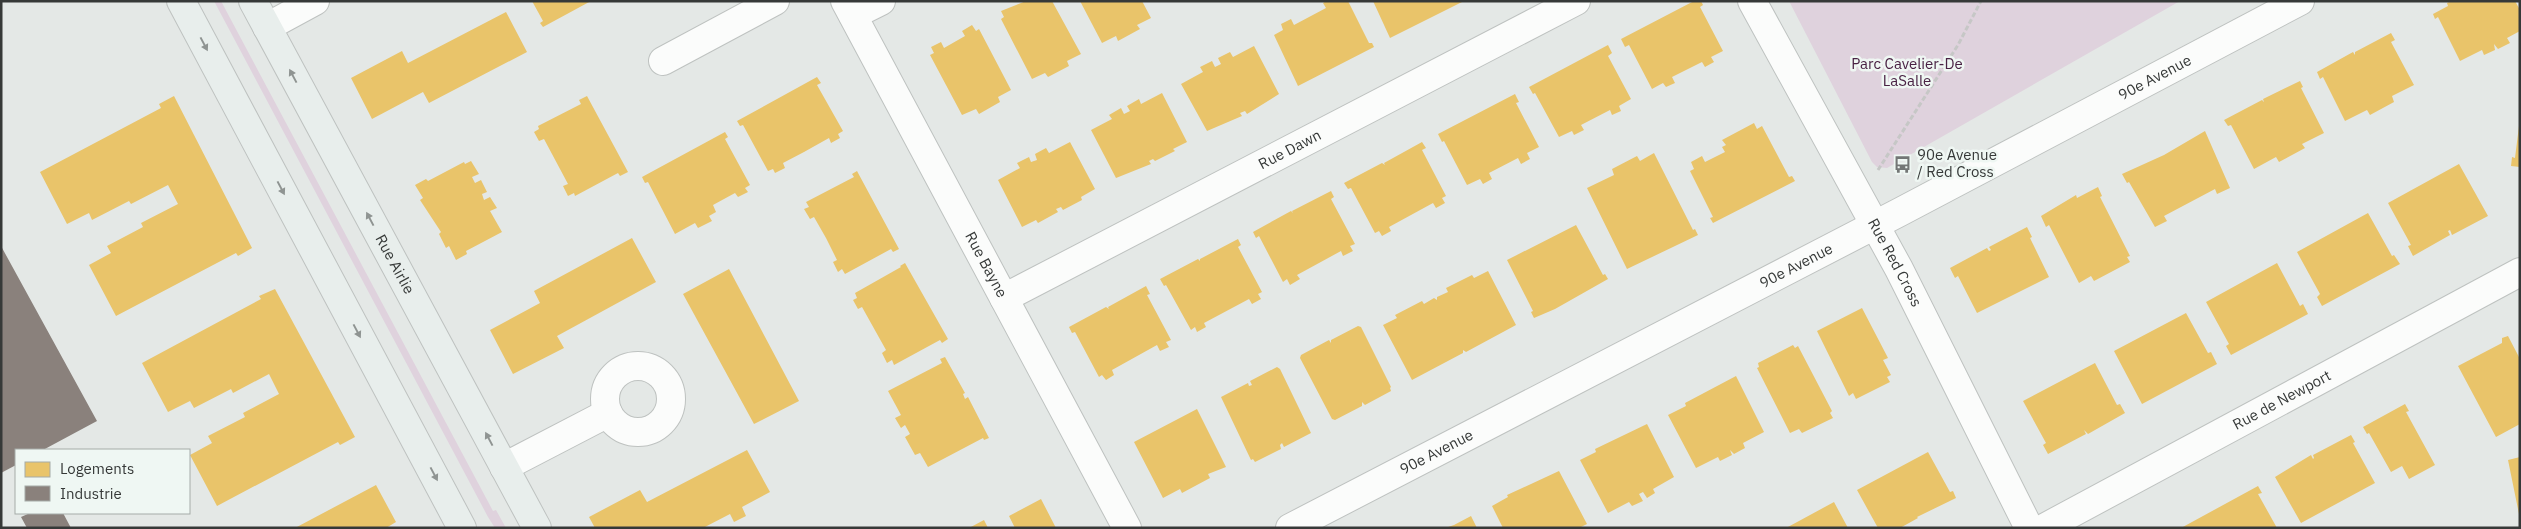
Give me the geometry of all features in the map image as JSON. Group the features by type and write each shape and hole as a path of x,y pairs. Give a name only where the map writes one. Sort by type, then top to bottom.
{"main road":[{"path":"181,1 462,528"},
{"name":"Rue Airlie","path":"253,1 537,528"}],"street":[{"path":"267,27 315,1"},
{"path":"663,61 775,1"},
{"path":"849,8 881,1"},
{"name":"Rue Dawn","path":"1004,298 1576,1"},
{"name":"Rue Red Cross","path":"1752,1 1899,270 2029,528"},
{"name":"90e Avenue","path":"1290,528 1874,225 2297,2"},
{"name":"Rue Bayne","path":"849,8 1127,528"},
{"name":"Rue de Newport","path":"2044,528 2520,272"},
{"path":"504,467 608,413"}],"path":[{"path":"1876,172 1958,44 1981,1"}],"green space":[{"path":"214,1 221,1 493,511 496,510 506,528 495,528 488,517"},
{"name":"Parc Cavelier-De LaSalle","path":"1789,1 2180,1 1887,168 1877,167 1872,162"}],"building: Logements":[{"path":"532,1 591,1 543,27 540,23 543,21"},
{"path":"1026,1 1052,1 1081,54 1067,61 1069,66 1048,77 1045,73 1032,79 1001,19 1004,17 1001,11"},
{"path":"1080,1 1142,1 1151,18 1137,25 1140,29 1118,41 1116,36 1102,43"},
{"path":"1326,1 1348,1 1369,43 1372,43 1374,47 1298,86 1274,35 1283,30 1281,24 1291,19 1294,25 1326,8 1323,3"},
{"path":"1373,1 1464,1 1390,38"},
{"path":"1694,1 1701,1 1703,5 1700,7 1723,51 1711,57 1714,62 1705,67 1702,62 1672,77 1675,83 1666,87 1663,83 1652,89 1629,45 1625,47 1621,39"},
{"path":"2451,1 2515,1 2520,10 2520,31 2507,38 2510,43 2498,49 2494,44 2495,50 2484,55 2482,50 2460,61 2438,17 2435,19 2433,14 2448,6 2447,3"},
{"path":"506,12 527,52 429,103 423,92 372,119 351,78 402,51 408,63"},
{"path":"972,25 976,31 979,29 1011,90 998,97 1000,102 979,114 976,109 962,115 930,55 934,53 931,47 941,42 944,48 965,36 962,31"},
{"path":"2391,33 2395,40 2391,42 2414,85 2392,96 2394,102 2370,115 2367,110 2345,121 2323,77 2320,79 2317,72 2353,52 2355,55 2355,52"},
{"path":"1608,45 1612,53 1608,56 1631,99 1619,106 1621,111 1612,115 1610,110 1581,125 1584,130 1574,135 1572,131 1559,137 1535,93 1533,94 1529,87"},
{"path":"1254,46 1279,94 1247,114 1245,111 1240,113 1242,116 1207,131 1181,84 1203,72 1200,67 1212,61 1215,67 1221,64 1218,58 1230,52 1233,57"},
{"path":"817,77 821,83 817,85 843,131 838,134 840,138 831,143 829,138 783,163 785,168 775,173 773,169 768,171 743,125 740,126 737,121"},
{"path":"2300,81 2303,87 2301,88 2324,133 2302,144 2305,148 2279,162 2276,157 2254,169 2231,125 2228,126 2224,120 2262,100 2264,102 2263,99"},
{"path":"1162,93 1187,142 1173,149 1175,151 1155,161 1153,159 1149,161 1151,164 1116,178 1091,130 1112,119 1109,115 1121,108 1124,114 1130,111 1127,106 1139,99 1141,104"},
{"path":"1515,94 1519,102 1516,103 1539,147 1527,153 1530,159 1521,164 1518,158 1489,173 1492,179 1483,184 1480,179 1467,185 1444,141 1442,142 1438,134"},
{"path":"174,96 252,248 238,256 236,253 116,316 89,265 111,253 107,246 143,227 141,223 178,204 168,185 131,204 129,201 92,220 89,213 67,224 40,172 161,108 159,104"},
{"path":"587,96 628,172 620,176 618,173 575,196 574,193 568,196 563,186 568,184 544,139 539,141 534,132 539,129 538,126 581,104 579,100"},
{"path":"1754,123 1757,129 1762,126 1789,177 1792,176 1795,181 1713,223 1710,218 1713,217 1690,171 1694,169 1691,162 1702,156 1705,162 1725,152 1722,147 1726,145 1722,140"},
{"path":"2519,126 2520,167 2511,166 2512,157 2515,158"},
{"path":"2205,131 2230,188 2217,194 2215,189 2164,216 2167,221 2155,227 2129,182 2127,183 2122,174 2164,155"},
{"path":"725,132 728,137 725,139 750,185 745,188 748,192 738,197 735,193 713,205 716,212 709,216 712,221 698,228 695,223 675,234 648,182 645,183 642,177"},
{"path":"1070,142 1095,189 1081,197 1082,200 1063,210 1061,207 1056,209 1058,212 1038,223 1036,220 1022,227 998,180 1020,168 1017,163 1029,157 1031,162 1037,160 1035,154 1046,148 1049,153"},
{"path":"1422,142 1426,148 1422,150 1446,196 1442,198 1445,203 1436,208 1433,203 1389,227 1391,231 1382,236 1379,231 1375,233 1351,188 1348,189 1344,183 1382,163 1385,165 1384,163"},
{"path":"1654,153 1693,230 1695,229 1698,235 1627,269 1587,188 1614,175 1612,169 1637,156 1640,161"},
{"path":"471,161 479,174 472,177 475,183 481,180 487,192 482,194 484,200 490,197 497,208 490,211 502,232 466,251 467,254 456,260 449,246 446,248 439,234 441,232 420,200 423,198 415,185 426,179 428,181 464,162 465,164"},
{"path":"2459,164 2488,216 2452,235 2450,230 2448,231 2450,235 2413,256 2408,246 2411,245 2388,203"},
{"path":"857,171 899,249 893,252 891,249 845,274 842,269 838,272 833,262 837,260 826,238 814,217 810,219 804,209 809,207 806,202 854,177 852,174"},
{"path":"2098,187 2102,196 2100,197 2130,256 2127,257 2130,262 2094,281 2091,276 2079,283 2049,225 2046,227 2041,216 2076,195 2077,198"},
{"path":"1331,191 1334,197 1331,199 1355,244 1350,246 1353,251 1343,256 1341,251 1297,275 1300,279 1290,285 1287,279 1283,282 1259,236 1256,238 1253,232 1291,211 1293,213 1292,211"},
{"path":"2368,213 2392,256 2394,255 2400,264 2322,306 2317,297 2320,294 2297,252"},
{"path":"1576,225 1603,275 1605,274 1608,279 1555,309 1534,318 1531,312 1533,311 1507,260"},
{"path":"2027,227 2032,237 2030,238 2049,277 1977,313 1958,276 1955,278 1950,268 1987,248 1989,251 1991,250 1989,247"},
{"path":"632,238 656,282 557,336 564,348 513,374 490,330 540,303 534,291"},
{"path":"1238,239 1241,245 1238,247 1262,292 1258,294 1261,299 1252,304 1249,299 1204,323 1206,327 1197,332 1195,327 1191,330 1166,285 1164,286 1160,279 1198,259 1200,261 1200,259"},
{"path":"905,263 948,339 942,343 940,340 894,365 892,360 887,363 882,353 886,350 862,307 858,309 853,300 857,298 855,293"},
{"path":"2277,263 2300,306 2303,304 2308,314 2231,355 2226,346 2229,344 2206,302"},
{"path":"729,269 799,401 754,424 683,294"},
{"path":"1488,271 1516,325 1466,352 1463,350 1463,353 1412,380 1383,325 1397,318 1395,315 1422,301 1424,304 1434,298 1437,300 1437,297 1448,292 1446,288 1472,275 1474,278"},
{"path":"1146,286 1150,294 1147,295 1171,340 1166,342 1169,347 1160,351 1157,345 1112,370 1114,375 1106,380 1102,375 1099,377 1075,332 1072,333 1069,327 1106,307 1109,309 1108,307"},
{"path":"275,289 355,437 340,445 338,442 217,506 190,455 212,443 208,436 245,417 243,413 279,394 269,374 233,393 231,389 194,408 190,401 168,412 142,363 261,299 259,296"},
{"path":"1862,308 1888,358 1883,360 1891,375 1887,377 1890,382 1856,399 1853,393 1849,396 1817,331"},
{"path":"2186,313 2208,353 2211,352 2217,364 2142,404 2114,351"},
{"path":"1358,326 1361,327 1391,387 1391,391 1365,405 1362,402 1362,406 1335,420 1332,419 1300,358 1301,355 1329,340 1331,343 1331,340"},
{"path":"2508,336 2520,359 2520,424 2496,437 2458,366 2502,343 2502,338"},
{"path":"1793,345 1795,348 1798,346 1832,411 1830,413 1833,418 1802,433 1799,429 1790,433 1757,368 1759,367 1758,363"},
{"path":"945,357 965,393 963,394 965,399 968,397 989,438 984,440 983,438 928,467 920,453 915,455 905,437 910,434 905,425 901,428 895,418 901,415 888,391 942,363 940,359"},
{"path":"2095,363 2117,405 2120,404 2125,413 2088,434 2084,430 2086,434 2048,454 2043,445 2046,443 2023,401"},
{"path":"1277,367 1280,369 1311,433 1284,447 1282,443 1280,445 1281,449 1255,462 1253,459 1251,460 1221,397 1248,383 1249,386 1252,385 1250,381"},
{"path":"1736,376 1764,432 1743,443 1745,448 1734,454 1730,450 1732,455 1720,461 1718,457 1696,468 1668,415 1686,406 1685,403"},
{"path":"2405,404 2409,411 2406,412 2435,465 2409,479 2402,466 2391,472 2369,433 2367,434 2363,427"},
{"path":"1197,409 1226,467 1208,474 1210,478 1182,493 1180,489 1163,498 1134,442"},
{"path":"1647,424 1674,477 1653,489 1655,493 1647,498 1643,492 1639,494 1643,501 1632,506 1629,502 1608,513 1580,460 1596,452 1595,449"},
{"path":"2351,435 2355,442 2353,443 2375,483 2301,523 2275,477 2311,455 2313,459 2313,455"},
{"path":"747,450 770,492 742,507 746,516 734,522 730,514 703,528 595,528 589,517 640,490 647,502"},
{"path":"1928,452 1950,492 1953,491 1956,498 1917,517 1900,528 1878,528 1857,490"},
{"path":"2520,457 2520,514 2519,514 2508,460"},
{"path":"1559,471 1587,524 1579,528 1503,528 1492,506 1508,497 1507,495"},
{"path":"376,485 396,522 386,528 295,528"},
{"path":"2258,486 2262,493 2258,494 2277,528 2181,528"},
{"path":"1041,499 1056,528 1015,528 1009,516"},
{"path":"1834,502 1848,528 1786,528 1799,521"},
{"path":"1471,516 1477,528 1445,528 1454,525"},
{"path":"984,520 988,528 969,528"}],"building: Industrie":[{"path":"1,246 97,421 45,449 15,449 15,466 1,473"},
{"path":"28,514 64,514 71,528 27,528 21,517"}],"place":[{"name":"90e Avenue / Red Cross","path":"1903,164"}]}
